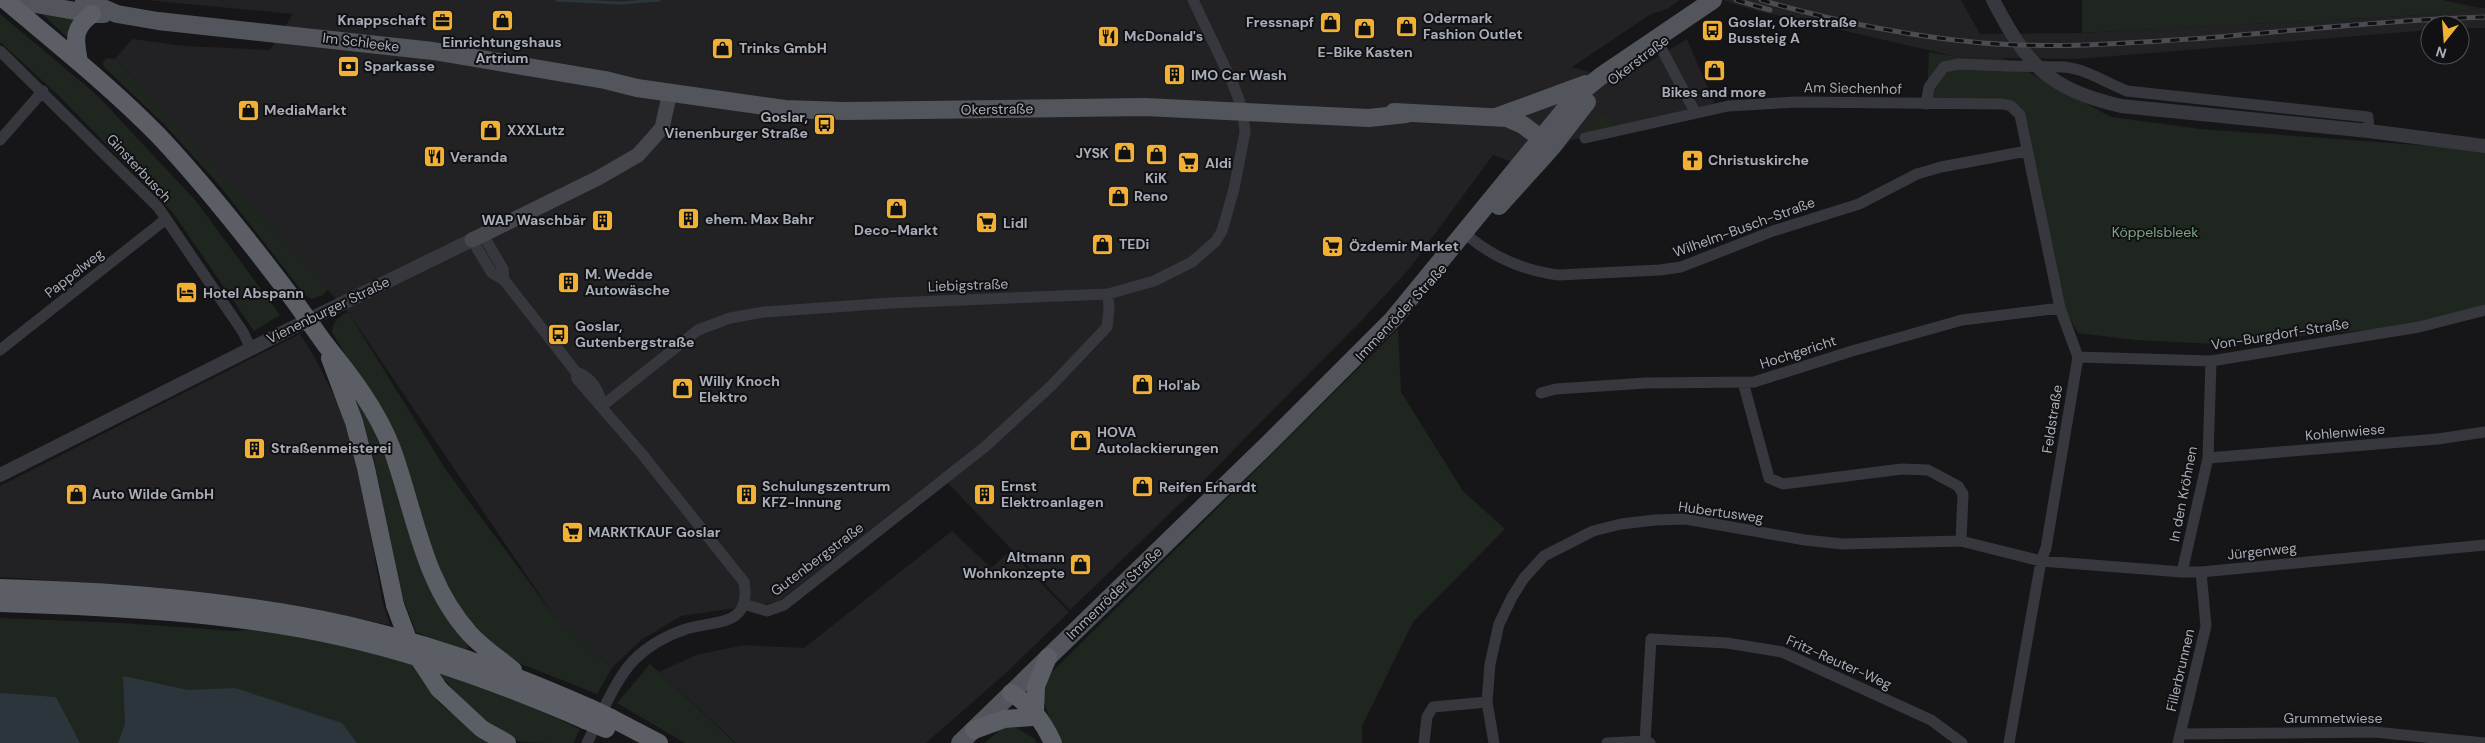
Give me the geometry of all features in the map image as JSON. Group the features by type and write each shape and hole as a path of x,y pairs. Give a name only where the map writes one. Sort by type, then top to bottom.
{"highway":[{"path":"4,0 79,62 173,152 227,211 350,375 378,419 391,448 423,552 438,588 470,634 485,649 527,680 609,724 660,743"},
{"path":"79,62 76,41 77,30 88,7"},
{"path":"325,344 354,422 395,605 410,644 439,689 482,729 507,743"},
{"path":"0,588 70,590 275,612 346,625 422,644 527,680"},
{"path":"0,603 208,615 344,637 410,654 588,714"},
{"path":"1036,719 1036,686 1048,657"},
{"path":"1011,693 1036,719 1053,743"},
{"path":"974,730 1004,719 1036,719"},
{"path":"609,724 634,743"}],"main road":[{"name":"Im Schleeke","path":"13,0 88,7 117,14 192,26 309,36 423,50 604,80 637,88 667,91"},
{"name":"Okerstraße","path":"667,91 760,107 821,111 1111,107 1332,115 1344,110 1494,118 1521,128 1543,146 1562,132 1576,113 1606,84 1713,0"},
{"name":"Okerstraße","path":"1594,81 1724,0"},
{"path":"1494,118 1594,81"},
{"path":"1543,146 1575,97 1594,81"},
{"name":"Vienenburger Straße","path":"477,237 598,178 638,155 652,141 667,91"},
{"name":"Immenröder Straße","path":"960,743 1396,321 1469,237 1543,146"},
{"name":"Immenröder Straße","path":"1270,443 1411,300 1543,146"}],"street":[{"name":"Liebigstraße","path":"602,406 698,330 744,314 891,303 1108,294 1136,287 1172,274 1192,262 1216,242 1227,217 1245,132 1243,111 1233,84 1193,0"},
{"path":"1993,0 2013,38 2029,58 2044,73 2077,94 2121,106 2369,131 2485,146"},
{"path":"1659,44 1695,112"},
{"name":"Ginsterbusch","path":"0,51 43,90 140,186 166,219 243,332 251,349"},
{"path":"1926,104 1929,87 1944,67 1959,64 2064,67 2079,68 2107,84 2136,93 2368,117 2369,131"},
{"path":"0,140 43,90"},
{"name":"Am Siechenhof","path":"1585,138 1728,106 1796,102 2011,106"},
{"name":"Feldstraße","path":"2009,743 2041,561 2046,548 2078,357 2060,308 2020,115 2011,106"},
{"name":"Wilhelm-Busch-Straße","path":"1469,237 1490,253 1546,273 1558,275 1660,270 1699,262 1773,231 1859,204 1917,174 1941,167 2027,151"},
{"name":"Pappelweg","path":"0,350 166,219"},
{"path":"477,237 503,269 504,280 576,372 577,380 593,400 602,406 742,578 745,588 741,610 731,620 688,628 673,634 647,649 633,660 609,699 587,743"},
{"name":"Vienenburger Straße","path":"0,475 477,237"},
{"name":"Gutenbergstraße","path":"743,604 767,611 784,606 986,446 1051,386 1101,335 1109,318 1108,294"},
{"name":"Hochgericht","path":"1541,393 1556,389 1646,383 1754,382 1852,351 1962,320 2060,308"},
{"name":"Von-Burgdorf-Straße","path":"2078,357 2212,361 2419,327 2485,310"},
{"name":"In den Kröhnen","path":"2182,572 2208,458 2212,361"},
{"path":"1744,382 1769,478 1783,484 1908,468 1928,470 1958,486 1963,494 1961,541"},
{"name":"Kohlenwiese","path":"2208,458 2438,439 2485,432"},
{"name":"Hubertusweg","path":"1494,743 1488,702 1490,664 1499,624 1524,578 1544,556 1593,532 1621,524 1655,520 1686,520 1805,540 1844,544 1961,541 2041,561"},
{"name":"Jürgenweg","path":"2041,561 2120,569 2201,572 2485,545"},
{"name":"Fillerbrunnen","path":"2179,739 2206,626 2201,572"},
{"name":"Fritz-Reuter-Weg","path":"1647,742 1651,640 1683,640 1727,643 1782,652 1931,720 1962,743"},
{"path":"1424,743 1427,717 1433,707 1488,702"},
{"name":"Grummetwiese","path":"2179,739 2372,738 2485,743"},
{"path":"1607,743 1647,742"}],"shaded area":[{"path":"146,0 1680,0 1667,9 1651,14 1572,67 1619,80 1687,39 1714,103 1623,129 1571,140 1542,173 1493,155 1409,269 1363,319 1195,489 1070,610 940,475 778,602 681,616 641,640 612,668 552,613 348,312 115,59 132,39 184,46 270,50 293,14"},
{"path":"1722,0 1961,0 1980,34 2082,33 2420,15 2420,31 2077,59 1958,57 1758,11"},
{"path":"2485,8 2485,28 2470,28 2470,15 2420,15"},
{"path":"300,334 315,358 341,409 365,499 382,600 390,625 239,598 116,585 0,577 0,486"},
{"path":"952,531 991,568 1010,551 1069,612 1007,672 926,743 736,743 659,672 696,655 744,645 804,648"},
{"path":"123,676 188,690 235,688 342,723 357,743 118,743 125,724"},
{"path":"0,693 56,697 80,743 0,743"}],"green space":[{"path":"2082,0 2443,0 2480,8 2439,14 2082,33"},
{"path":"41,13 76,18 67,37"},
{"path":"0,14 97,95 196,201 280,315 254,331 173,213 59,96 0,42"},
{"name":"Köppelsbleek","path":"1929,52 1958,57 2003,58 2111,117 2201,129 2485,150 2485,308 2419,325 2217,344 2135,340 2078,333 2058,297 2020,115 2011,106 1927,104"},
{"path":"107,58 115,59 328,289 323,295 312,299 305,295 220,186 166,126 104,67 103,62"},
{"path":"1600,113 1614,120 1613,127 1579,136"},
{"path":"348,312 446,470 552,613 612,668 597,694 521,664 492,646 470,625 450,594 429,541 399,446 332,332 337,320"},
{"path":"1398,329 1401,392 1463,491 1505,529 1413,622 1362,726 1362,743 1061,743 1050,721 1042,694 1052,672"},
{"path":"346,377 367,412 391,464 400,488 414,548 426,581 442,610 470,644 465,651 416,632 401,593 373,454"},
{"path":"0,618 123,623 235,631 256,629 322,640 409,661 506,695 580,729 573,743 522,742 499,732 479,717 445,680 422,680 439,703 489,743 0,743"},
{"path":"650,664 735,743 685,743 617,703"},
{"path":"1008,723 1035,739 1036,743 984,743"}],"waterway":[{"path":"557,0 621,3 659,0"}],"railway":[{"path":"1736,0 1770,10"},
{"path":"1761,0 1816,15 1899,32 2011,45 2094,45 2150,42 2380,23 2485,17"}],"place":[{"name":"Knappschaft","path":"442,20"},
{"name":"Einrichtungshaus Artrium","path":"502,20"},
{"name":"Fressnapf","path":"1330,22"},
{"name":"Odermark Fashion Outlet","path":"1407,26"},
{"name":"E-Bike Kasten","path":"1365,29"},
{"name":"Goslar, Okerstraße Bussteig A","path":"1712,30"},
{"name":"McDonald's","path":"1108,36"},
{"name":"Trinks GmbH","path":"723,48"},
{"name":"Sparkasse","path":"348,66"},
{"name":"Bikes and more","path":"1714,70"},
{"name":"IMO Car Wash","path":"1175,75"},
{"name":"MediaMarkt","path":"248,110"},
{"name":"Goslar, Vienenburger Straße","path":"824,125"},
{"name":"XXXLutz","path":"491,130"},
{"name":"JYSK","path":"1125,153"},
{"name":"KiK","path":"1156,155"},
{"name":"Veranda","path":"434,157"},
{"name":"Christuskirche","path":"1692,160"},
{"name":"Aldi","path":"1189,163"},
{"name":"Reno","path":"1118,196"},
{"name":"Deco-Markt","path":"896,208"},
{"name":"ehem. Max Bahr","path":"689,219"},
{"name":"WAP Waschbär","path":"602,220"},
{"name":"Lidl","path":"987,223"},
{"name":"TEDi","path":"1103,244"},
{"name":"Özdemir Market","path":"1333,246"},
{"name":"M. Wedde Autowäsche","path":"569,282"},
{"name":"Hotel Abspann","path":"187,293"},
{"name":"Goslar, Gutenbergstraße","path":"559,334"},
{"name":"Hol'ab","path":"1142,385"},
{"name":"Willy Knoch Elektro","path":"683,389"},
{"name":"HOVA Autolackierungen","path":"1081,440"},
{"name":"Straßenmeisterei","path":"255,448"},
{"name":"Reifen Erhardt","path":"1143,487"},
{"name":"Auto Wilde GmbH","path":"76,494"},
{"name":"Schulungszentrum KFZ-Innung","path":"746,494"},
{"name":"Ernst Elektroanlagen","path":"985,494"},
{"name":"MARKTKAUF Goslar","path":"572,532"},
{"name":"Altmann Wohnkonzepte","path":"1081,565"}]}
